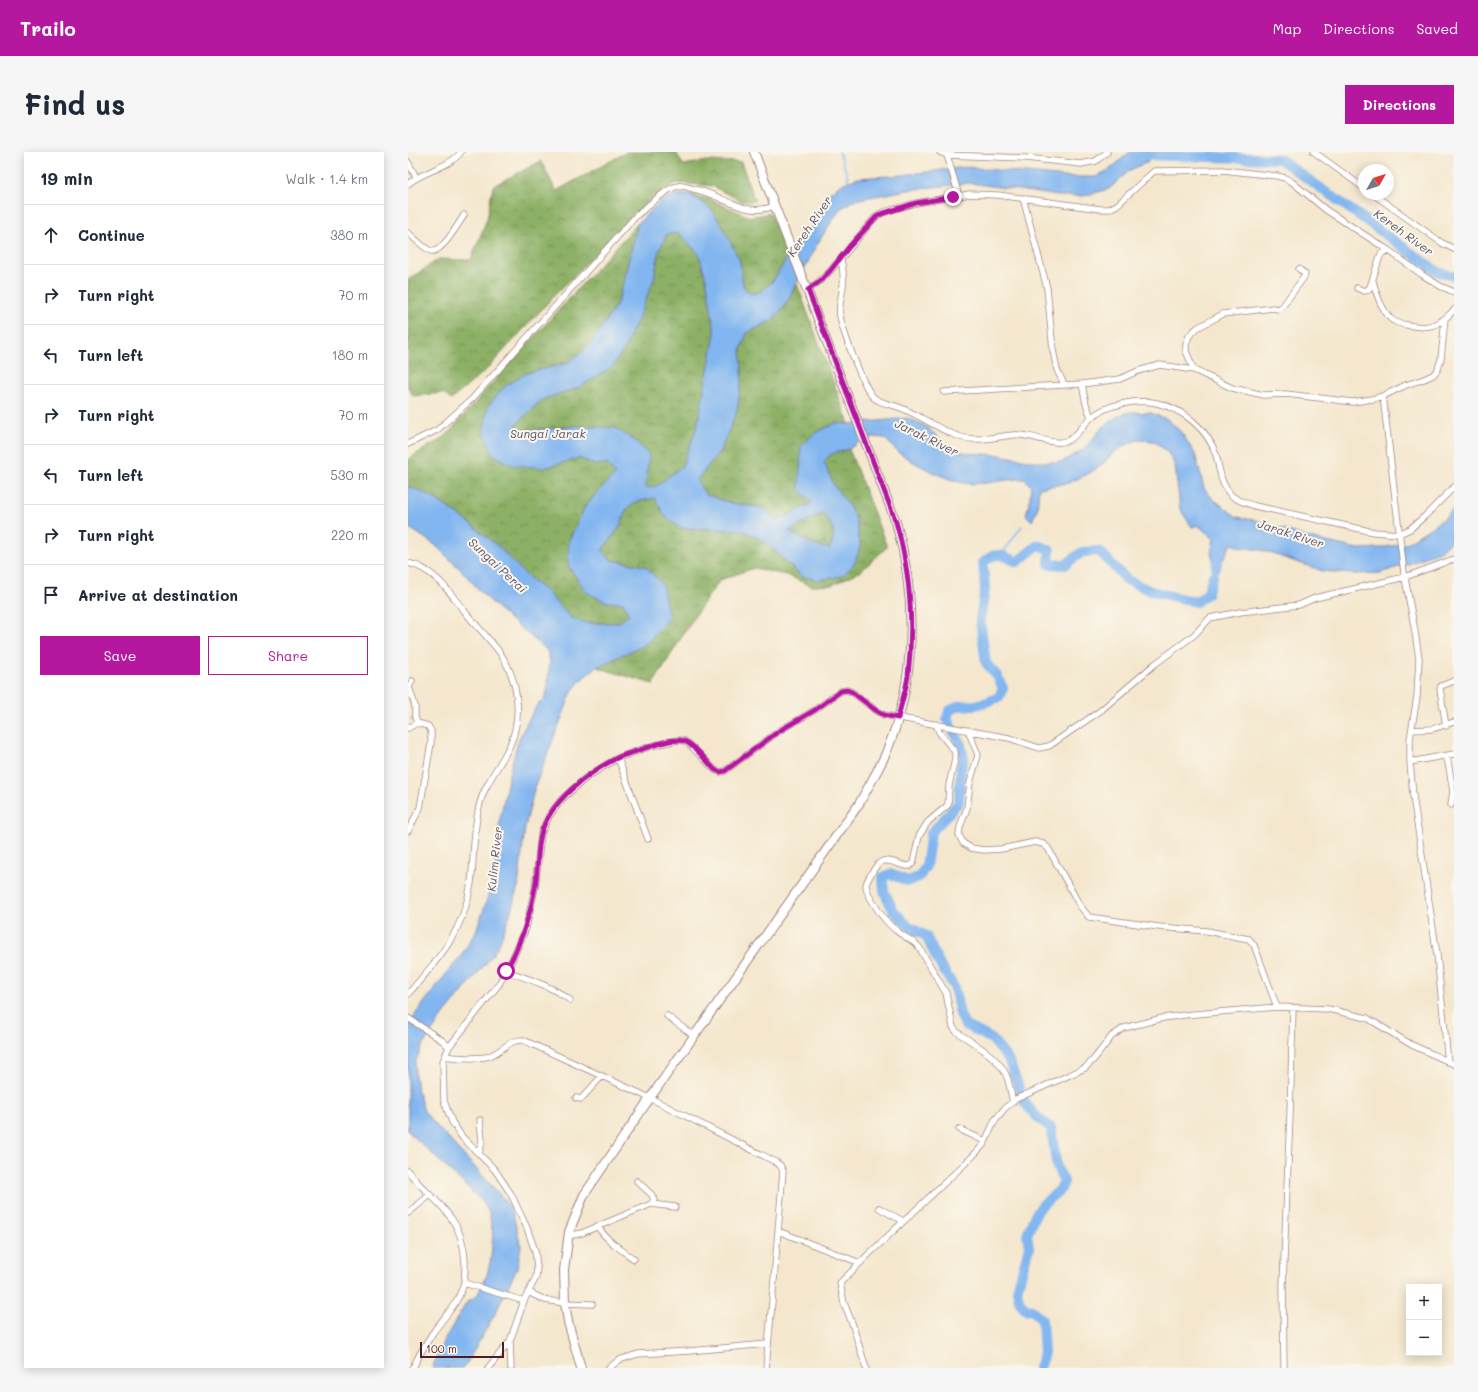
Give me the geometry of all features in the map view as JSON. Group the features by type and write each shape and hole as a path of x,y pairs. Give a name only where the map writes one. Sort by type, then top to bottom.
{"street":[{"path":"408,184 416,177 426,174 452,161 461,152"},
{"path":"581,1368 568,1322 565,1303 564,1270 568,1236 584,1195 650,1098 859,804 878,771 892,736 908,678 911,637 911,600 905,556 900,533 754,152"},
{"path":"940,152 947,155 1025,158 1080,164 1096,161 1107,152"},
{"path":"1314,152 1358,184"},
{"path":"947,155 952,168 958,194"},
{"path":"408,162 416,177"},
{"path":"807,288 819,282 841,259 849,247 878,215 916,203 958,194 970,194 998,195 1109,209 1117,205 1149,174 1158,170 1223,170 1277,176 1292,182 1326,210 1388,250 1421,274 1440,286 1454,292"},
{"path":"408,444 437,430 472,399 636,216 660,195 679,186 706,192 739,207 747,209 755,210 775,206"},
{"path":"1023,198 1047,288 1053,350 1057,370 1064,384"},
{"path":"1381,200 1442,243 1454,248"},
{"path":"408,233 427,249 432,251 436,250 451,236 464,215"},
{"path":"1357,288 1364,291 1369,289 1381,254 1388,250"},
{"path":"841,259 844,279 839,304 841,322 859,370 872,396 879,401 902,408 961,437 974,440 1017,434 1028,435 1055,442 1067,440 1075,435 1091,417 1107,409 1132,402 1156,403 1171,407 1184,414 1203,432 1211,443 1224,486 1231,495 1243,502 1374,532 1399,534 1410,529 1454,487"},
{"path":"1194,370 1186,351 1186,344 1189,336 1197,328 1223,314 1273,308 1278,309 1282,307 1304,277 1305,274 1299,269"},
{"path":"1373,280 1377,297 1391,319 1402,324 1424,328 1433,326 1445,319 1454,310"},
{"path":"944,392 1082,384 1120,378 1160,365 1194,370 1213,380 1236,389 1264,395 1286,394 1353,402 1383,396 1432,375 1438,369 1441,359 1445,319"},
{"path":"1082,384 1086,404 1091,417"},
{"path":"1383,396 1404,575 1419,658 1417,697 1410,739 1410,762 1413,796 1437,955 1451,1063"},
{"path":"488,1368 510,1341 524,1300 536,1277 536,1252 527,1228 511,1194 495,1170 462,1137 452,1122 444,1101 442,1080 443,1061 449,1047 499,984 526,928 535,888 541,834 549,816 562,799 587,777 618,758 651,746 678,740 685,741 690,745 715,770 720,772 725,771 779,731 815,710 841,691 847,690 857,695 884,715 1009,738 1040,748 1049,746 1100,711 1155,664 1194,635 1210,618 1240,612 1299,605 1315,598 1404,575 1454,559"},
{"path":"408,563 418,566 434,576 500,653 509,669 518,702 516,724 510,745 484,790 479,806 467,902 458,928 444,951 408,994"},
{"path":"412,681 409,687 415,706 415,717 418,723"},
{"path":"1446,726 1440,689 1441,686 1454,681"},
{"path":"1412,730 1446,726 1454,722"},
{"path":"408,728 418,723 428,726 431,731 431,743 420,808 408,831"},
{"path":"938,724 939,732 955,752 955,759 949,785 948,805 928,822 919,836 913,863 910,866 907,867 887,861 883,862 873,869 866,886 874,904 887,922 896,931 915,942 919,947 946,993 954,1027 957,1032 988,1053 1000,1067 1008,1079 1014,1100"},
{"path":"968,730 978,755 970,783 967,808 960,827 959,835 963,843 971,848 984,850 1001,849 1035,842 1043,844 1048,848 1080,906 1089,917 1158,927 1207,931 1249,939 1254,945 1277,1007"},
{"path":"1410,762 1454,754"},
{"path":"1447,756 1453,791 1451,805"},
{"path":"618,758 648,839"},
{"path":"506,971 552,988 570,1000"},
{"path":"866,1368 844,1303 840,1283 860,1262 973,1156 985,1141 995,1120 1005,1108 1014,1100 1031,1091 1084,1068 1112,1036 1124,1028 1163,1018 1184,1015 1277,1007 1328,1009 1367,1018 1412,1045 1451,1063"},
{"path":"1284,1368 1283,1285 1293,1008"},
{"path":"667,1016 694,1036"},
{"path":"408,1018 443,1041 449,1047"},
{"path":"445,1056 451,1058 488,1057 515,1040 523,1040 650,1098 780,1165 783,1171 766,1368"},
{"path":"576,1098 581,1099 585,1096 602,1076"},
{"path":"479,1153 482,1141 480,1120"},
{"path":"959,1129 985,1141"},
{"path":"408,1171 413,1178 437,1200 452,1218 461,1236 466,1284 450,1312 433,1333 413,1368"},
{"path":"637,1181 652,1195 654,1200 651,1204"},
{"path":"408,1213 430,1194"},
{"path":"568,1236 582,1233 651,1204 675,1206"},
{"path":"879,1208 903,1221"},
{"path":"597,1226 614,1246 634,1259"},
{"path":"778,1230 860,1262"},
{"path":"466,1284 524,1300"},
{"path":"528,1292 545,1300 565,1303 592,1304"},
{"path":"510,1341 511,1368"},
{"path":"608,1368 619,1360 638,1354 768,1344"}],"green space":[{"path":"627,152 676,152 683,165 707,161 741,162 755,201 741,201 712,186 677,183 658,193 632,216 555,295 486,370 451,400 443,393 413,396 408,387 408,280 439,259 471,260 487,219 493,186 541,161 556,191"},
{"path":"690,194 709,199 750,217 770,213 787,258 773,281 760,292 749,294 743,286 740,261"},
{"path":"638,223 618,302 590,345 568,363 527,373 488,406 544,468 579,458 595,465 607,464 616,474 586,505 569,540 606,602 623,603 629,615 617,623 587,623 571,618 546,591 528,577 498,547 462,517 429,495 408,486 408,459 446,436 483,393"},
{"path":"679,233 699,254 707,283 715,334 697,427 682,466 657,486 645,488 578,426 517,430 517,423 543,399 580,387 654,279 659,251 667,234"},
{"path":"797,284 849,424 836,423 815,433 812,503 777,521 764,508 730,503 705,494 697,480 720,451 737,411 742,375 741,349 747,333 771,321 784,307"},
{"path":"849,449 887,547 861,571 832,585 812,586 786,575 754,568 720,580 694,617 653,684 596,667 646,644 645,566 611,560 602,550 619,528 626,510 636,502 655,498 664,515 680,528 742,530 767,543 801,576 860,546 856,520 848,504 834,487 824,462 831,454"},
{"path":"824,513 833,530 833,538 829,549 813,545 789,531"}],"water":[{"path":"1130,152 1150,152 1148,162 1130,170 1109,189 1083,196 1059,196 970,183 907,190 854,200 840,209 819,241 784,307 771,321 747,333 741,349 742,375 737,411 720,451 697,480 705,494 730,503 764,508 777,521 812,503 799,489 801,446 815,433 836,423 849,424 907,418 924,425 953,450 968,453 999,455 1039,462 1062,462 1084,449 1102,428 1118,416 1130,412 1151,413 1167,419 1181,432 1195,454 1204,488 1212,498 1237,517 1259,521 1309,538 1358,549 1380,548 1407,543 1445,518 1454,508 1454,538 1442,550 1414,562 1380,573 1356,574 1323,571 1261,550 1243,548 1231,544 1223,560 1213,560 1211,554 1214,539 1199,526 1192,527 1180,509 1175,465 1167,451 1153,441 1137,440 1122,447 1111,455 1102,465 1086,475 1068,483 1039,488 1037,510 1032,521 1026,515 1031,486 1025,479 979,484 964,483 939,475 911,461 897,451 884,438 873,437 862,440 849,449 831,454 824,462 834,486 848,504 856,520 860,546 855,563 842,576 818,580 801,576 767,543 742,530 680,528 664,515 655,498 636,502 626,510 619,528 602,550 611,560 645,566 662,584 669,617 646,644 596,667 583,678 572,691 535,786 525,827 518,887 499,944 491,957 441,1018 423,1045 415,1063 415,1077 424,1111 503,1198 512,1210 521,1247 517,1268 496,1312 464,1368 432,1368 444,1340 467,1302 477,1296 487,1275 491,1258 493,1234 489,1213 483,1202 408,1131 408,1024 461,956 476,931 495,870 500,819 510,770 519,738 537,705 543,701 547,691 550,660 547,651 541,645 505,615 434,544 408,527 408,486 429,495 462,517 499,547 528,577 546,591 571,618 587,623 617,623 629,615 623,603 606,602 586,592 568,565 569,540 586,505 615,474 607,464 595,465 579,458 544,468 512,465 492,454 484,431 488,406 505,386 527,373 568,363 590,345 618,302 638,223 663,199 680,194 690,194 710,208 722,226 740,261 743,286 750,294 760,292 773,281 787,258 814,225 817,211 828,194 844,183 858,178 903,175 966,167 1067,177 1096,177 1109,170","holes":["679,233 699,254 707,283 715,334 697,427 682,466 657,486 645,488 649,455 634,440 615,428 578,426 537,430 517,430 517,423 543,399 580,387 612,367 623,351 638,319 654,279 659,251 667,234","823,513 832,526 834,534 829,549 813,545 789,531"]}],"waterway":[{"path":"839,152 848,177 848,183"},
{"name":"Kereh River","path":"1137,157 1140,155 1280,159 1438,272 1454,276"},
{"path":"1002,554 1022,526"},
{"path":"1039,1368 1044,1353 1042,1320 1032,1310 1025,1309 1019,1300 1017,1290 1029,1247 1027,1234 1035,1215 1042,1205 1061,1189 1064,1181 1057,1168 1051,1128 1036,1116 1025,1103 1009,1061 992,1039 965,1025 960,1014 954,987 939,963 926,936 907,925 893,910 884,891 883,877 890,874 908,881 919,877 926,866 931,833 959,802 961,769 964,758 961,745 947,719 949,711 958,706 976,705 999,697 1003,688 997,676 986,663 980,620 985,589 983,563 987,559 991,556 999,555 1017,562 1038,545 1050,550 1049,564 1065,565 1082,552 1099,551 1127,580 1151,591 1196,602 1207,594 1213,576"},
{"path":"1216,568 1220,548"}],"route":[{"path":"506,971 526,928 535,888 541,834 549,816 562,799 587,777 618,758 651,746 678,740 685,741 690,745 715,770 720,772 725,771 779,731 815,710 841,691 847,690 852,692 884,715 898,718 908,678 911,637 911,600 905,556 896,522 808,290 830,271 878,215 916,203 953,197"}],"water label":[{"name":"Sungai Jarak","path":"548,433"},
{"name":"Jarak River","path":"927,437"},
{"name":"Jarak River","path":"1291,533"},
{"name":"Sungai Perai","path":"498,565"},
{"name":"Kulim River","path":"494,859"}]}
